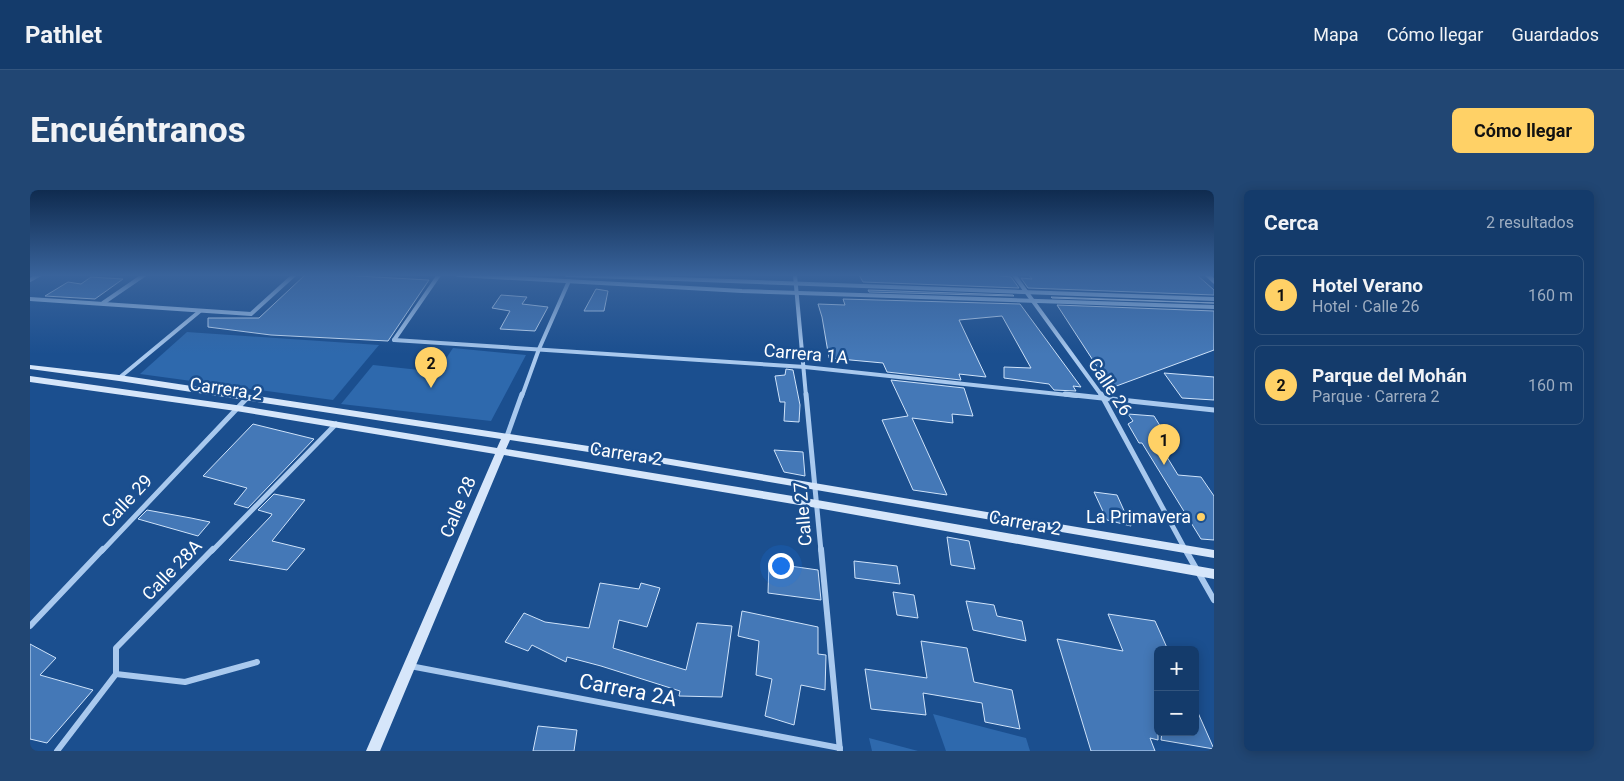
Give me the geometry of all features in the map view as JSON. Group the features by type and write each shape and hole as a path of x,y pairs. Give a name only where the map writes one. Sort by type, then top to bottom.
{"street":[{"path":"76,301 251,314 265,301"},
{"name":"Carrera 1A","path":"421,301 394,340 805,367 1214,410"},
{"name":"Calle 28","path":"373,751 507,436 539,349 561,301"},
{"name":"Calle 27","path":"799,301 840,750"},
{"name":"Calle 26","path":"1034,301 1104,398 1196,571 1214,600"},
{"path":"1039,301 1214,307"},
{"path":"119,378 201,311"},
{"name":"Carrera 2","path":"30,367 119,378 641,457 816,485 1214,554"},
{"name":"Carrera 2","path":"30,379 336,424 817,504 1214,574"},
{"name":"Calle 29","path":"30,626 247,398"},
{"name":"Calle 28A","path":"116,674 116,648 336,424"},
{"path":"638,474 641,457"},
{"path":"57,751 116,674 185,682 257,662"},
{"name":"Carrera 2A","path":"409,666 840,750"}],"shaded area":[{"path":"187,332 379,345 333,400 140,374"},
{"path":"453,348 526,355 491,421 341,404 373,365 429,371 438,359 445,360"},
{"path":"933,714 1026,738 1030,751 946,751"},
{"path":"869,738 918,751 872,751"}],"building":[{"path":"277,301 415,301 388,341 271,335 208,327 208,318 259,318"},
{"path":"497,301 524,301 522,304 548,307 535,331 500,329 510,311 492,308"},
{"path":"589,301 606,301 604,311 584,311"},
{"path":"844,301 1020,304 1081,387 1073,386 1076,391 1054,390 1049,384 1004,378 1004,367 1031,368 1002,316 959,320 986,377 959,374 961,380 887,372 883,363 829,358 818,304 845,305"},
{"path":"1057,305 1214,311 1214,350 1111,388"},
{"path":"786,369 793,370 800,405 799,422 784,421 785,402 780,402 775,376 785,375"},
{"path":"1164,373 1214,377 1214,400 1182,398"},
{"path":"891,380 964,388 973,416 952,414 953,423 912,418 947,495 913,490 882,420 908,416"},
{"path":"1128,414 1154,416 1172,445 1159,444 1178,475 1201,477 1214,496 1214,540 1201,539 1142,443 1139,443 1128,424 1133,421"},
{"path":"253,424 314,439 248,508 234,504 247,488 203,476"},
{"path":"774,450 803,452 805,476 784,472"},
{"path":"1094,492 1117,495 1131,526 1107,520"},
{"path":"274,494 305,500 272,541 305,549 287,570 229,560 271,516 272,514 258,510"},
{"path":"147,510 210,522 198,536 138,519"},
{"path":"947,537 969,541 975,569 951,565"},
{"path":"854,561 897,566 900,584 855,578"},
{"path":"769,563 818,570 821,600 768,593"},
{"path":"600,583 639,589 641,583 660,588 647,627 619,620 613,648 686,670 697,623 732,626 722,697 679,696 680,691 601,666 567,657 566,662 532,645 528,651 505,642 524,613 545,622 589,628"},
{"path":"893,592 914,595 918,618 897,615"},
{"path":"966,601 994,605 997,616 1022,621 1026,641 973,630"},
{"path":"742,611 818,627 818,654 826,655 825,690 801,685 794,725 765,716 772,679 756,675 759,641 738,636"},
{"path":"1108,614 1155,621 1166,646 1154,646 1154,736 1158,736 1158,740 1150,738 1155,751 1091,751 1057,639 1123,651"},
{"path":"921,641 967,648 974,682 1012,690 1020,729 985,722 982,703 923,693 926,715 871,709 865,669 927,678"},
{"path":"30,644 56,658 40,675 93,690 47,743 30,739"},
{"path":"1199,715 1214,749 1161,740 1162,736 1199,736"},
{"path":"538,726 577,730 574,751 533,751"}],"place":[{"name":"Parque del Mohán","path":"431,388"},
{"name":"Hotel Verano","path":"1164,465"},
{"name":"La Primavera","path":"1201,517"}]}
